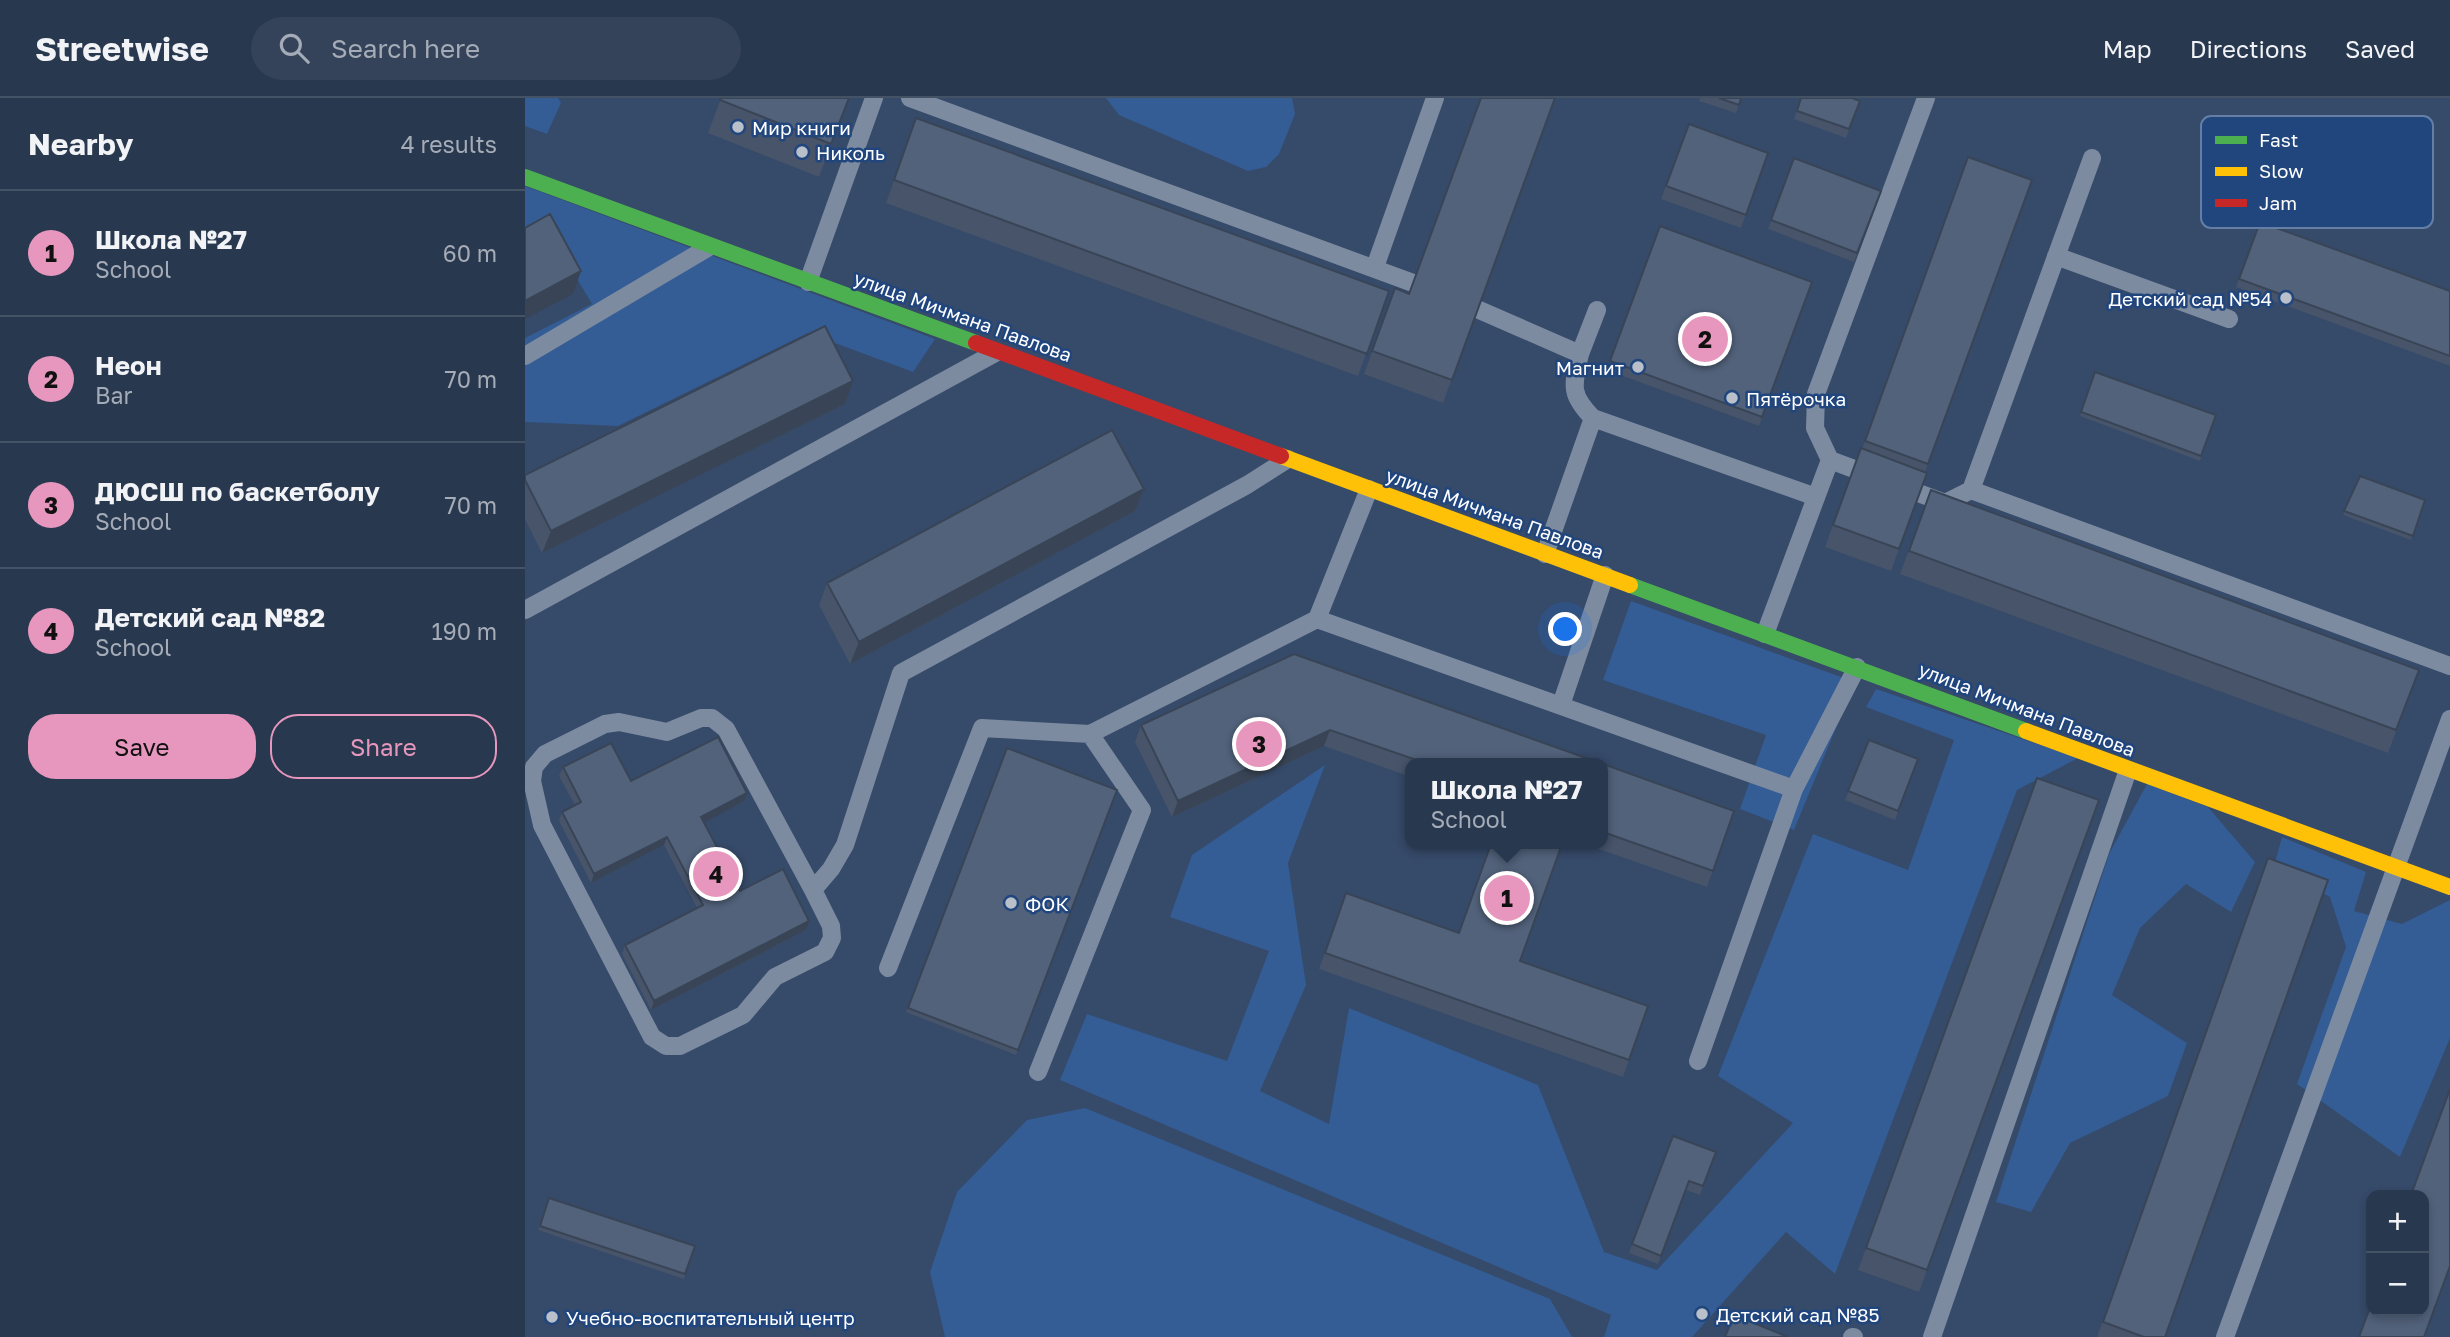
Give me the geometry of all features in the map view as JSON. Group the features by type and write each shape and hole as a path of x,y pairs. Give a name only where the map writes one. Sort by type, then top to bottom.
{"street":[{"name":"улица Мичмана Павлова","path":"525,177 2450,887"}],"lane":[{"path":"807,282 874,98"},
{"path":"910,98 1375,267 1413,284"},
{"path":"1375,267 1435,98"},
{"path":"1921,100 1817,394 1815,428 1830,460 1945,503 1971,490 2092,158"},
{"path":"525,356 711,246"},
{"path":"2056,256 2228,319"},
{"path":"1477,309 1580,354"},
{"path":"1597,310 1580,354 1572,387 1581,406 1593,418 1816,497"},
{"path":"526,610 997,351"},
{"path":"1545,554 1593,418"},
{"path":"814,890 845,845 901,673 1235,491 1288,459"},
{"path":"1765,634 1830,460"},
{"path":"888,968 982,728 1090,734 1317,620 1369,489"},
{"path":"1971,490 2450,666"},
{"path":"1561,705 1605,575"},
{"path":"1317,620 1794,789"},
{"path":"1698,1061 1794,789 1857,667"},
{"path":"701,718 712,718 726,729 814,890 831,926 832,938 825,952 775,977 743,1015 680,1046 666,1046 652,1037 542,825 531,781 534,767 545,754 605,724 619,722 667,732 701,718"},
{"path":"2225,1337 2450,719"},
{"path":"1038,1072 1142,810 1090,734"},
{"path":"1932,1337 2128,770"}],"shaded area":[{"path":"525,98 558,98 561,103 547,134 525,126"},
{"path":"1106,98 1292,98 1295,114 1279,154 1266,167 1248,171 1119,115"},
{"path":"525,186 935,339 913,372 808,333 618,426 525,422 525,338 592,304 542,220 525,229"},
{"path":"1631,601 1855,682 1794,830 1740,809 1766,735 1603,680"},
{"path":"1876,689 2078,758 2017,790 1835,1274 1786,1232 1692,1337 1604,1337 1611,1315 1060,1080 1087,1014 1227,1061 1269,951 1170,917 1192,855 1325,765 1288,863 1306,985 1260,1091 1329,1124 1349,1008 1538,1085 1604,1252 1657,1270 1793,1123 1718,1076 1813,834 1908,870 1954,740 1866,707"},
{"path":"2147,784 2208,807 2255,862 2231,912 2186,884 2140,928 2112,995 2187,1043 2168,1096 2070,1143 2031,1212 1996,1202 2109,854"},
{"path":"2282,837 2366,872 2354,911 2402,924 2450,900 2450,1038 2400,1157 2297,1084 2346,947 2330,897 2274,866"},
{"path":"1085,1108 1550,1299 1572,1337 945,1337 930,1272 957,1192 1027,1120"}],"building":[{"path":"849,98 831,144 720,100"},
{"path":"1481,98 1555,98 1452,380 1372,351 1395,288 1409,294"},
{"path":"1719,98 1741,98 1739,105"},
{"path":"1801,98 1852,98 1860,101 1849,129 1797,111"},
{"path":"916,118 1389,291 1367,354 894,180"},
{"path":"1689,124 1768,153 1746,215 1666,186"},
{"path":"1968,157 2032,180 1928,464 1865,441"},
{"path":"1794,158 1881,191 1857,253 1771,220"},
{"path":"550,214 581,271 525,301 525,228"},
{"path":"1660,226 1812,282 1762,417 1610,361"},
{"path":"2258,228 2277,228 2450,291 2450,356 2239,279"},
{"path":"825,326 853,381 551,531 525,480 525,475"},
{"path":"2095,372 2216,415 2201,456 2081,412"},
{"path":"1112,430 1144,489 859,642 827,583"},
{"path":"1861,448 1927,473 1899,549 1833,525"},
{"path":"2360,476 2425,500 2413,536 2344,511"},
{"path":"1931,490 2419,670 2396,730 1909,551"},
{"path":"1294,654 1586,758 1411,758 1330,730 1178,801 1141,725"},
{"path":"718,737 747,793 701,817 740,891 783,869 809,921 654,1001 625,945 703,905 667,837 594,874 562,812 581,802 563,767 611,743 631,781"},
{"path":"1869,740 1918,759 1898,811 1848,791"},
{"name":"ФОК","path":"1007,748 1117,790 1018,1050 908,1008"},
{"path":"1608,766 1734,811 1713,871 1608,834"},
{"path":"2037,778 2099,800 1927,1270 1866,1248"},
{"path":"1489,849 1560,849 1520,961 1648,1006 1629,1060 1325,953 1346,893 1459,933"},
{"path":"2268,858 2328,880 2165,1337 2144,1337 2103,1322"},
{"path":"2450,1089 2450,1266 2424,1337 2359,1337 2367,1316 2429,1316 2429,1190 2413,1190"},
{"path":"1673,1136 1716,1152 1703,1186 1689,1181 1661,1256 1632,1244"},
{"path":"549,1198 695,1246 685,1274 540,1226"},
{"path":"1734,1315 1788,1337 1725,1337"}],"traffic: fast":[{"path":"525,177 976,343"},
{"path":"1630,585 2026,731"}],"traffic: slow":[{"path":"1281,456 1630,585"},
{"path":"2026,731 2450,887"}],"traffic: jam":[{"path":"976,343 1281,456"}],"place":[{"name":"Мир книги","path":"738,127"},
{"name":"Николь","path":"802,152"},
{"name":"Детский сад №54","path":"2286,298"},
{"name":"Неон","path":"1705,339"},
{"name":"Магнит","path":"1638,367"},
{"name":"Пятёрочка","path":"1732,398"},
{"name":"ДЮСШ по баскетболу","path":"1259,744"},
{"name":"Детский сад №82","path":"716,874"},
{"name":"Школа №27","path":"1507,898"},
{"name":"ФОК","path":"1011,903"},
{"name":"Детский сад №85","path":"1702,1314"},
{"name":"Учебно-воспитательный центр","path":"552,1317"}]}
